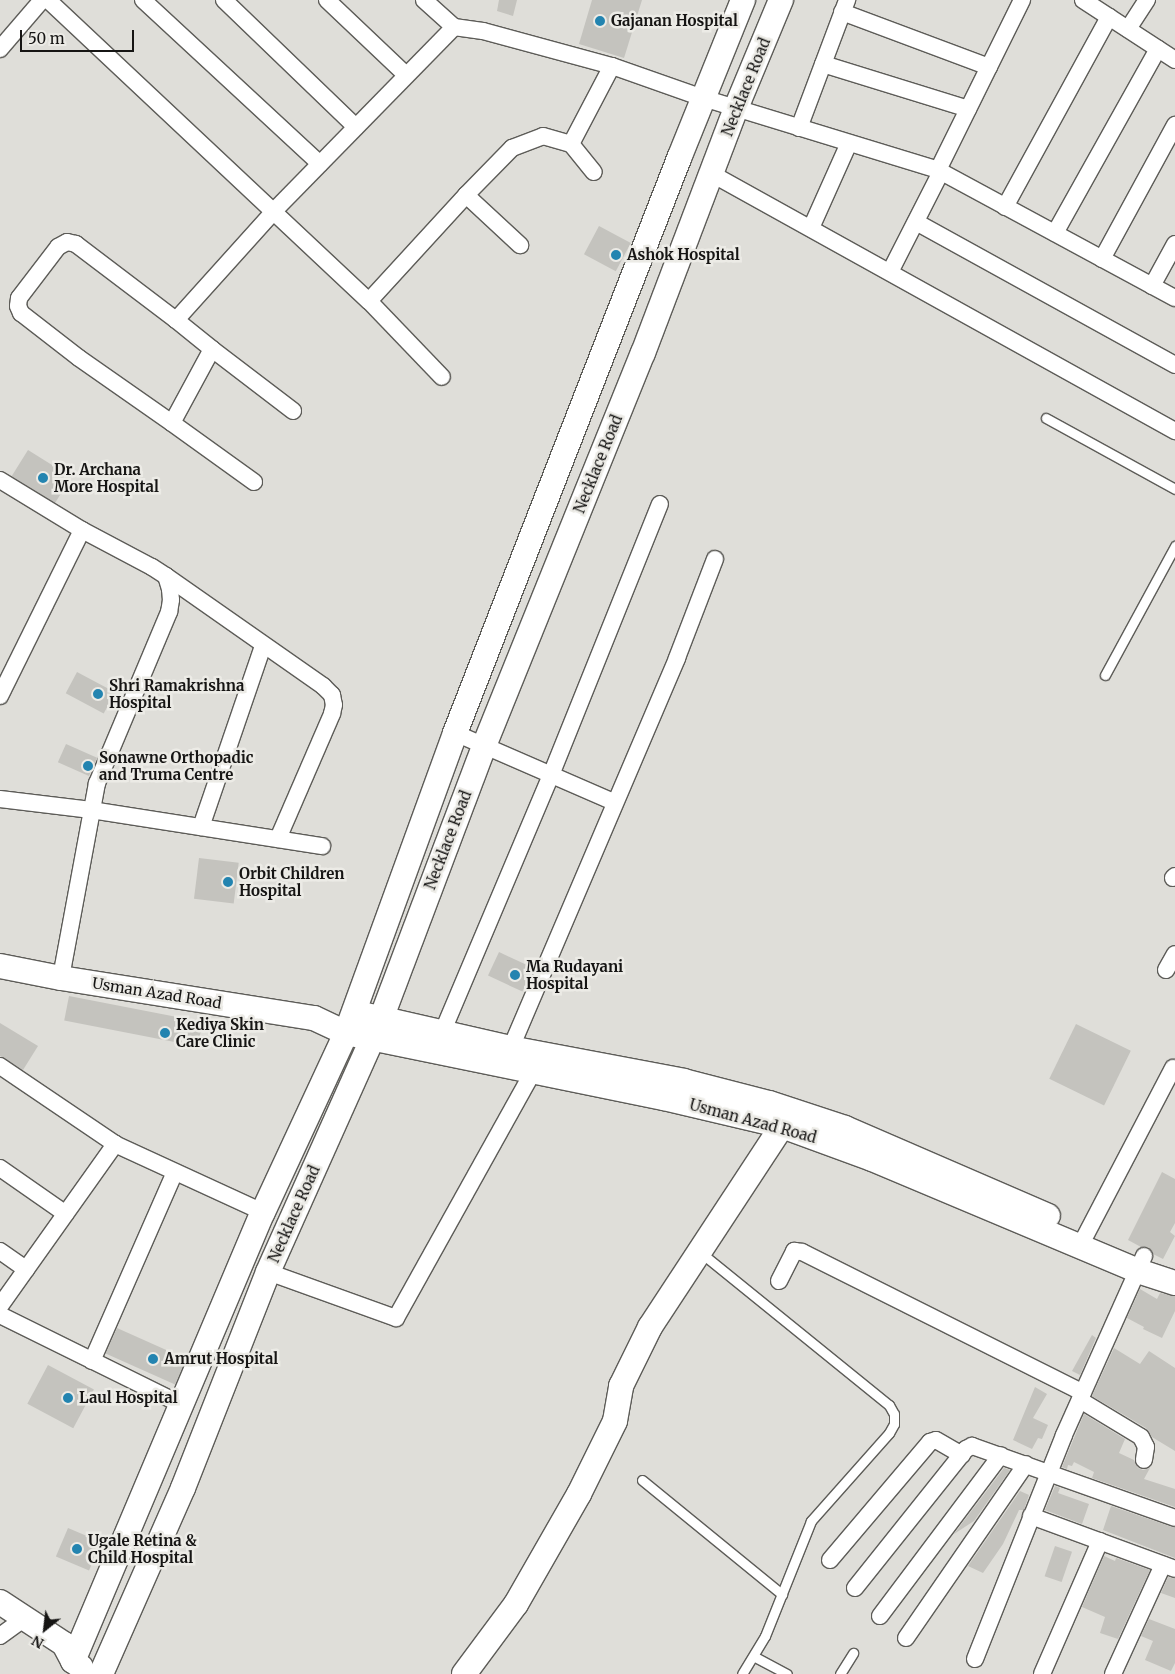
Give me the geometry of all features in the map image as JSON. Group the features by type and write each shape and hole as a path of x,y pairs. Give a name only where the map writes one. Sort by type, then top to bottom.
{"main road":[{"name":"Necklace Road","path":"87,1664 182,1404 264,1212 350,1023 455,733 703,98 744,0"},
{"name":"Necklace Road","path":"87,1664 183,1488 268,1272 376,1029 484,746 643,353 736,108 781,0"},
{"name":"Usman Azad Road","path":"3,971 61,978 350,1023 507,1057 684,1081 778,1106 845,1128 1083,1240"},
{"name":"Usman Azad Road","path":"376,1029 442,1033 507,1057 533,1072 719,1110 782,1126 1141,1263 1175,1283"},
{"path":"464,1674 516,1604 579,1494 615,1421 621,1386 650,1327 782,1126"},
{"name":"Usman Azad Road","path":"1141,1263 1175,1267"},
{"path":"0,1602 26,1617 87,1664"}],"street":[{"path":"0,48 42,0"},
{"path":"48,0 369,301 442,377"},
{"path":"143,0 320,164"},
{"path":"224,0 356,127"},
{"path":"327,0 406,75"},
{"path":"424,0 454,27 483,31 612,66 703,98 940,171 1175,298"},
{"path":"890,272 916,222 968,109 1022,0"},
{"path":"1083,0 1175,60"},
{"path":"1128,29 1147,0"},
{"path":"799,128 844,6 989,66"},
{"path":"1006,207 1109,17"},
{"path":"176,320 274,211 454,27"},
{"path":"1055,233 1158,48"},
{"path":"823,64 968,109"},
{"path":"571,144 612,66"},
{"path":"1102,259 1175,125"},
{"path":"369,301 466,195 512,148 543,136 571,144 594,172"},
{"path":"811,228 850,143"},
{"path":"712,174 1175,432"},
{"path":"466,195 520,245"},
{"path":"916,222 1175,365"},
{"path":"254,482 79,358 21,313 18,306 19,298 58,247 67,242 76,244 293,411"},
{"path":"1152,286 1175,244"},
{"path":"172,423 212,349"},
{"path":"0,480 82,530 166,576 332,694 334,705 278,839"},
{"path":"442,1033 551,775 660,504"},
{"path":"0,696 82,530"},
{"path":"507,1057 614,802 677,658 715,559"},
{"path":"61,978 97,783 169,612 171,600 166,576"},
{"path":"201,827 263,646"},
{"path":"455,733 614,802"},
{"path":"0,799 91,810 322,846"},
{"path":"1166,970 1175,954"},
{"path":"0,1066 115,1144 264,1212"},
{"path":"1083,1240 1173,1068"},
{"path":"268,1272 396,1318 533,1072"},
{"path":"0,1306 115,1144"},
{"path":"0,1168 66,1214"},
{"path":"92,1361 175,1172"},
{"path":"0,1251 26,1269"},
{"path":"779,1281 794,1251 802,1252 1082,1396 1141,1437 1146,1447 1144,1460"},
{"path":"974,1658 1049,1472 1141,1263"},
{"path":"0,1316 182,1404"},
{"path":"830,1560 930,1442 936,1440 962,1455"},
{"path":"855,1588 962,1455 972,1446 1175,1518"},
{"path":"880,1616 1001,1455"},
{"path":"906,1638 1026,1464"},
{"path":"1031,1516 1169,1567 1113,1674"},
{"path":"1042,1674 1100,1541"},
{"path":"0,1636 26,1617"}],"lane":[{"path":"1046,418 1175,489"},
{"path":"1105,675 1175,546"},
{"path":"699,1250 889,1405 894,1414 894,1424 889,1432 811,1521 754,1657 742,1674"},
{"path":"642,1480 782,1594"},
{"path":"840,1674 853,1653"},
{"path":"754,1657 787,1674"}],"building":[{"path":"499,0 517,0 513,16 497,11"},
{"path":"592,0 642,0 624,58 579,44"},
{"path":"599,226 631,243 616,271 584,254"},
{"path":"28,450 71,477 55,503 12,476"},
{"path":"77,672 115,692 104,713 66,693"},
{"path":"66,744 97,758 89,776 58,762"},
{"path":"199,858 239,863 234,904 194,899"},
{"path":"499,952 533,968 522,992 488,976"},
{"path":"69,996 203,1022 198,1046 64,1021"},
{"path":"0,1023 38,1046 23,1070 0,1056"},
{"path":"1076,1024 1131,1051 1104,1106 1049,1079"},
{"path":"1162,1172 1175,1179 1175,1223 1170,1232 1175,1236 1163,1259 1153,1254 1148,1247 1141,1247 1128,1240"},
{"path":"1140,1289 1157,1299 1160,1293 1175,1296 1175,1311 1162,1338 1143,1329 1144,1327 1127,1318"},
{"path":"117,1328 186,1359 175,1384 106,1354"},
{"path":"1092,1335 1096,1338 1080,1375 1072,1371"},
{"path":"1114,1348 1140,1364 1149,1351 1175,1368 1175,1451 1152,1437 1146,1428 1092,1396"},
{"path":"48,1365 94,1389 73,1428 27,1404"},
{"path":"1035,1387 1047,1394 1033,1418 1048,1425 1042,1439 1038,1438 1032,1449 1013,1440"},
{"path":"1084,1414 1125,1439 1119,1453 1134,1460 1138,1468 1143,1470 1150,1468 1144,1479 1175,1489 1175,1507 1092,1478 1094,1472 1074,1462 1072,1466 1068,1465 1067,1469 1062,1467"},
{"path":"1004,1468 1010,1470 974,1521 954,1534"},
{"path":"1055,1486 1060,1488 1058,1493 1089,1504 1082,1524 1045,1510"},
{"path":"1020,1491 1029,1495 1024,1510 1019,1510 1003,1544 983,1573 968,1566"},
{"path":"1111,1506 1175,1528 1175,1558 1103,1530"},
{"path":"68,1528 101,1542 89,1571 56,1557"},
{"path":"1055,1546 1072,1552 1062,1582 1045,1576"},
{"path":"1104,1556 1115,1561 1116,1558 1150,1570 1118,1639 1100,1633 1105,1617 1082,1607"},
{"path":"1168,1577 1175,1579 1175,1598 1161,1593"},
{"path":"1149,1619 1175,1629 1175,1663 1171,1671 1145,1660 1153,1641 1141,1636"}],"place":[{"name":"Gajanan Hospital","path":"600,21"},
{"name":"Ashok Hospital","path":"616,255"},
{"name":"Dr. Archana More Hospital","path":"43,478"},
{"name":"Shri Ramakrishna Hospital","path":"98,694"},
{"name":"Sonawne Orthopadic and Truma Centre","path":"88,766"},
{"name":"Orbit Children Hospital","path":"228,882"},
{"name":"Ma Rudayani Hospital","path":"515,975"},
{"name":"Kediya Skin Care Clinic","path":"165,1033"},
{"name":"Amrut Hospital","path":"153,1359"},
{"name":"Laul Hospital","path":"68,1398"},
{"name":"Ugale Retina & Child Hospital","path":"77,1549"}]}
